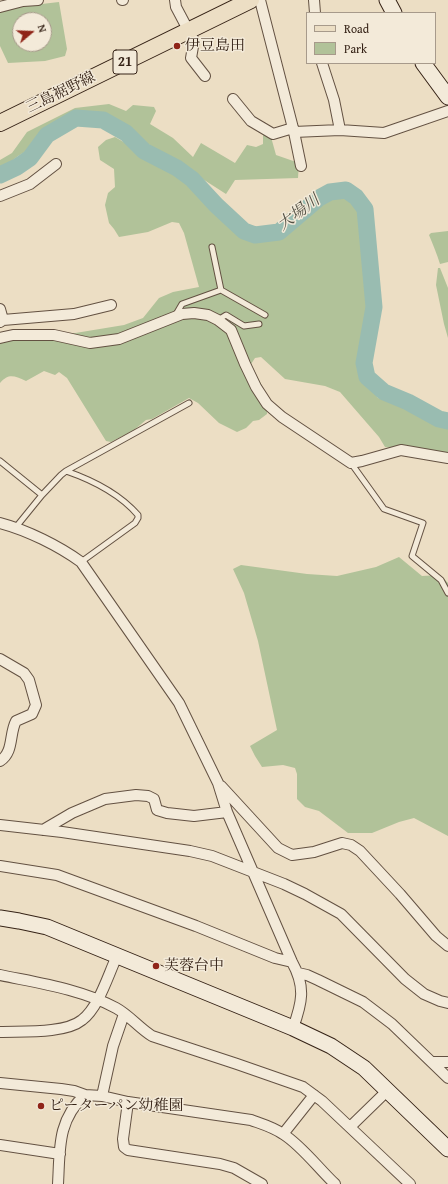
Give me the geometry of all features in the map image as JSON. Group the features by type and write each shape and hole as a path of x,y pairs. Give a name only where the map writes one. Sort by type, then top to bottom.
{"main road":[{"name":"三島裾野線","path":"0,123 251,0"}],"street":[{"path":"0,7 23,1 38,0"},
{"path":"175,0 176,7 194,41 191,58 205,76"},
{"path":"260,0 294,130 301,166"},
{"path":"314,0 315,12"},
{"path":"386,0 393,12"},
{"path":"322,64 334,100 340,130"},
{"path":"424,64 448,97"},
{"path":"233,99 251,121 273,134 294,130 340,130 384,133 448,111"},
{"path":"0,196 30,184 56,164"},
{"path":"0,309 2,321 74,314 111,305"},
{"path":"0,338 13,335 54,335 90,343 119,339 182,314 194,313 208,315 218,320 231,330 256,387 267,404 282,417 351,463 401,450 448,458"},
{"path":"0,524 16,527 68,552 81,562 179,703 218,783 227,812 298,973 302,990 302,1000 293,1028"},
{"path":"0,659 24,673 29,680 36,705 32,714 16,722 12,733 10,749 4,759 0,761"},
{"path":"218,783 278,848 292,855 314,852 342,843 352,845 360,851 400,894 436,936 448,946"},
{"path":"44,830 72,813 105,799 136,794 148,796 154,799 157,810 167,813 194,816 227,812"},
{"path":"0,825 70,833 190,851 212,856 252,871 305,894 341,914 405,979 424,994 448,1003"},
{"path":"0,866 57,875 196,926 275,958 292,962"},
{"path":"0,918 47,927 293,1028 331,1046 364,1068 448,1149"},
{"path":"0,1032 56,1029 72,1026 81,1021 86,1017 98,1000 117,956"},
{"path":"298,973 313,977 363,1002 392,1024 448,1078"},
{"path":"0,975 61,988 98,1000 117,1008 145,1032 152,1036 303,1087 350,1127 410,1184"},
{"path":"102,1096 114,1046 124,1014"},
{"path":"432,1062 448,1062"},
{"path":"0,1083 62,1088 85,1096 102,1096 128,1102 251,1120 270,1127 283,1134 335,1184"},
{"path":"350,1127 388,1090"},
{"path":"283,1134 314,1095"},
{"path":"58,1184 62,1131 72,1108 85,1096"},
{"path":"128,1102 123,1139 124,1147 128,1150 220,1164 234,1168 262,1184"},
{"path":"0,1145 60,1154"}],"lane":[{"path":"212,247 221,290 265,315"},
{"path":"175,316 182,304 221,290"},
{"path":"218,320 226,314 244,326 259,324"},
{"path":"16,527 42,496 66,471 189,403"},
{"path":"0,461 42,496"},
{"path":"351,463 384,509 423,523 412,556 441,580 448,593"},
{"path":"66,471 83,477 119,497 138,515 135,523 81,562"}],"green space":[{"path":"59,2 67,49 65,56 45,61 8,63 0,46 0,11 7,8"},
{"path":"109,104 126,111 133,105 154,107 156,111 150,124 173,138 193,157 201,143 235,163 247,145 256,147 263,144 263,135 271,137 276,155 299,163 298,178 235,180 226,194 131,133 116,121 107,119 96,113 89,114 66,127 18,156 0,170 0,160 12,153 27,132 75,108"},
{"path":"115,137 180,175 236,228 255,239 278,236 288,224 319,201 339,195 349,199 361,211 367,283 366,321 361,371 378,398 448,418 448,456 385,447 379,437 340,392 325,386 285,379 261,357 255,358 251,364 267,396 267,414 259,420 253,421 246,428 237,432 219,423 198,403 189,398 152,419 146,420 134,430 111,442 106,441 67,378 59,372 55,375 44,371 26,381 12,376 6,378 0,383 0,343 27,338 45,338 124,325 143,318 159,298 173,292 199,287 184,233 179,223 172,222 148,232 119,237 109,223 105,205 108,193 115,187 114,169 100,160 98,147 106,140"},
{"path":"448,231 448,262 440,264 429,235 431,233"},
{"path":"438,268 440,268 448,288 448,338 436,285"},
{"path":"399,557 422,576 440,575 448,583 448,836 414,818 399,822 372,833 348,833 319,811 305,807 297,799 297,774 295,768 283,765 262,767 250,746 277,730 258,641 244,593 233,569 241,565 307,574 337,576 376,567"}],"waterway":[{"name":"大場川","path":"0,175 17,167 30,158 47,135 76,118 103,120 126,133 144,151 177,168 192,179 216,205 244,231 255,235 279,232 319,198 330,192 346,190 356,197 365,209 374,307 364,363 367,377 384,392 408,402 439,419 448,421"}],"place":[{"name":"伊豆島田","path":"177,46"},
{"name":"芙蓉台中","path":"156,966"},
{"name":"ピーターパン幼稚園","path":"41,1106"}]}
